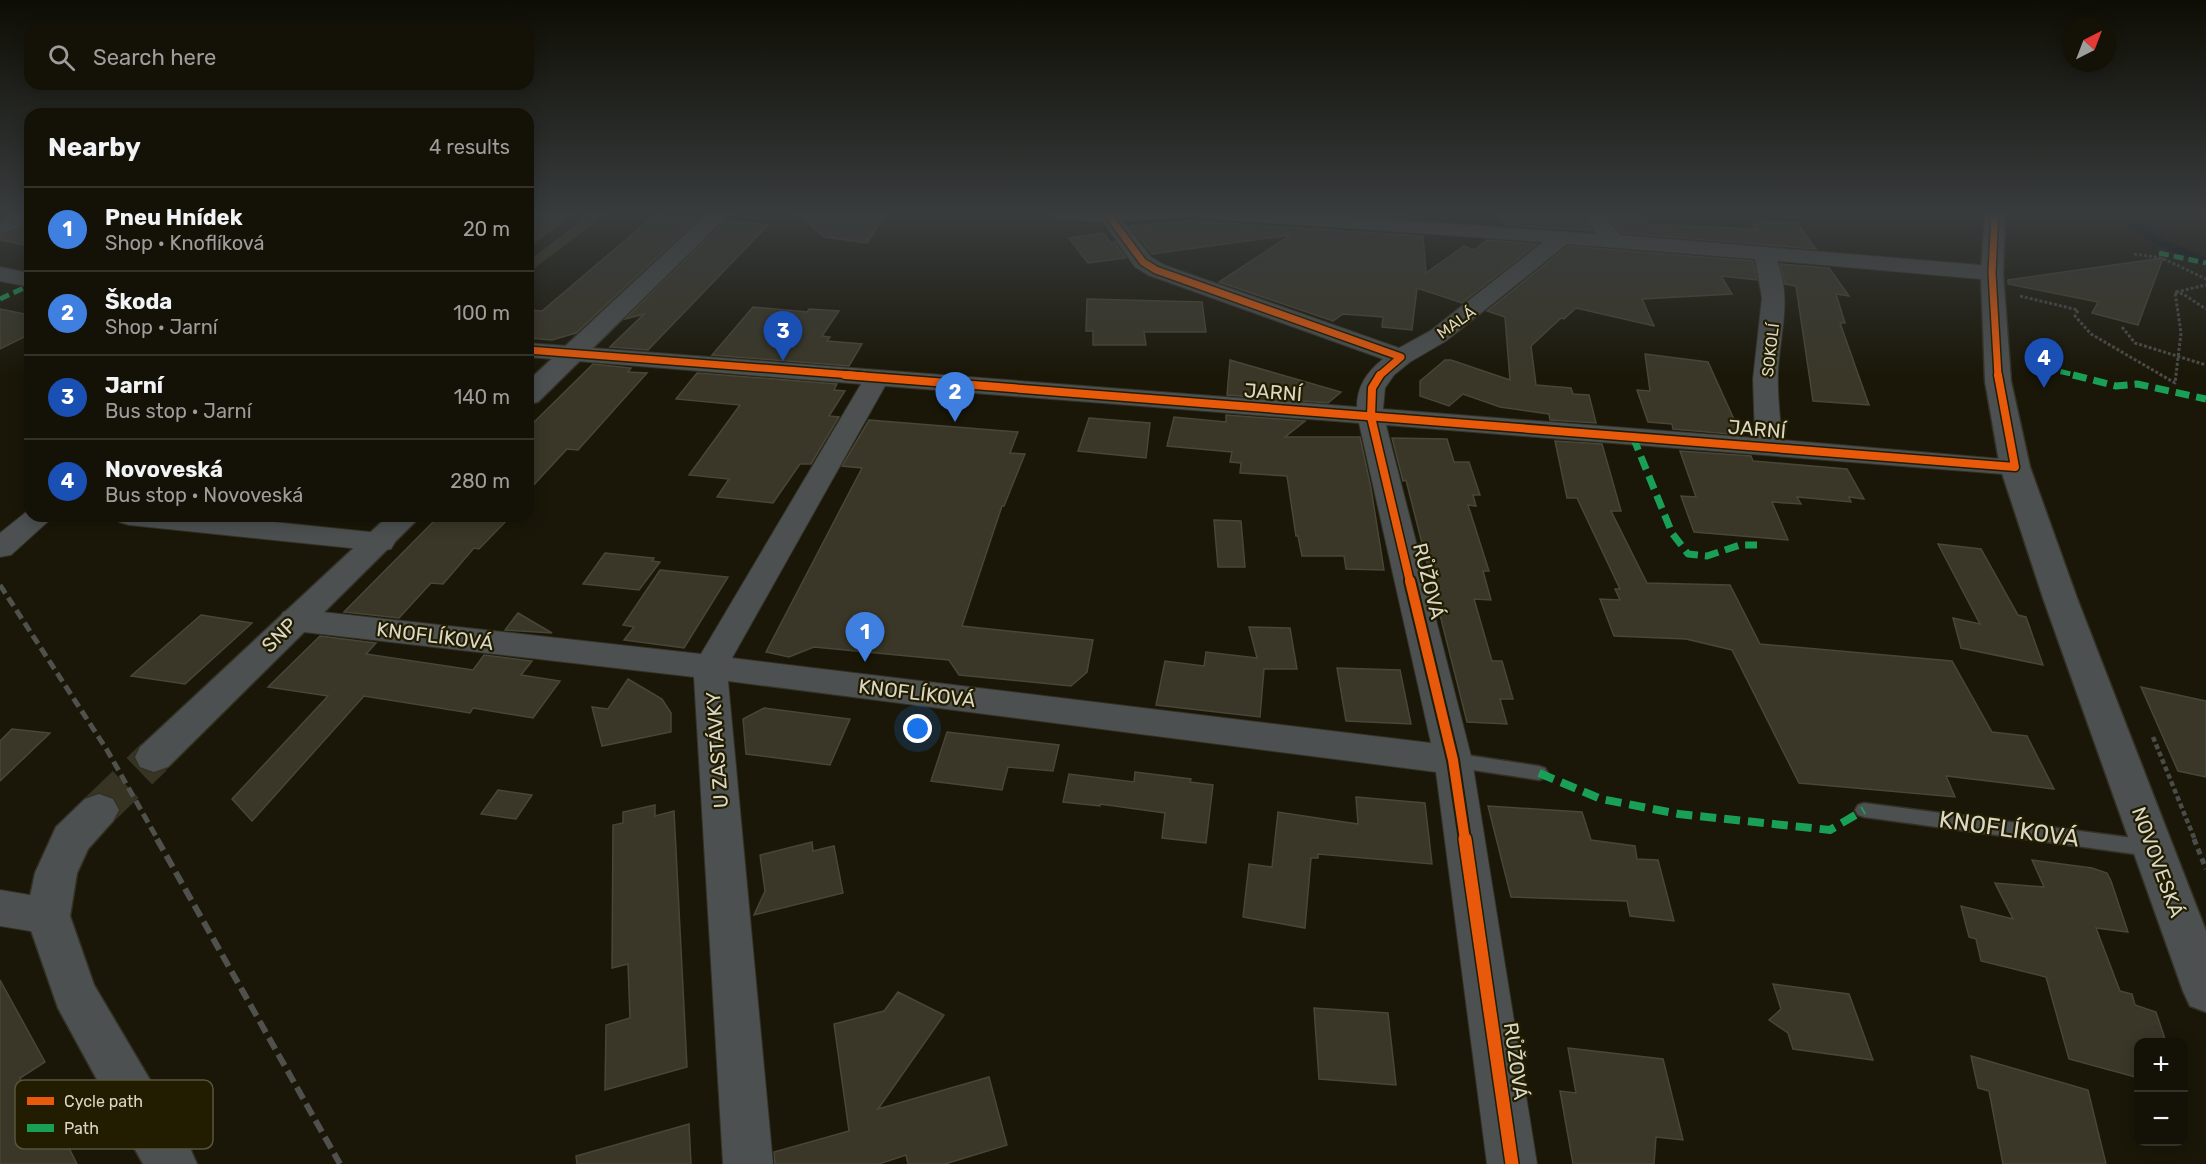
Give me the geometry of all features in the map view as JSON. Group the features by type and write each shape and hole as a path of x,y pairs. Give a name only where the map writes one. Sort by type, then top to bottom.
{"street":[{"path":"534,390 664,266"},
{"path":"1150,266 1401,357"},
{"name":"MALÁ","path":"1401,357 1438,336 1526,266"},
{"name":"SOKOLÍ","path":"1769,448 1766,370 1776,305 1770,266"},
{"path":"1912,266 1992,273"},
{"name":"NOVOVESKÁ","path":"1992,266 1998,381 2015,467 2206,991"},
{"path":"0,274 24,279"},
{"name":"JARNÍ","path":"534,351 2015,467"},
{"name":"RŮŽOVÁ","path":"1401,357 1377,375 1368,398 1453,760 1512,1164"},
{"name":"U ZASTÁVKY","path":"748,1164 710,667 876,379"},
{"path":"0,548 32,522"},
{"path":"187,522 380,542"},
{"name":"SNP","path":"154,757 400,522"},
{"name":"KNOFLÍKOVÁ","path":"295,620 710,667 1453,760"},
{"path":"99,810 71,839 56,873 48,916 74,993 123,1080"},
{"path":"0,908 48,916"},
{"path":"162,1149 171,1164"}],"lane":[{"name":"KNOFLÍKOVÁ","path":"1453,760 1539,772"},
{"name":"KNOFLÍKOVÁ","path":"1864,810 2153,849"}],"path":[{"path":"2179,266 2206,279"},
{"path":"2175,292 2206,285"},
{"path":"2175,292 2183,294 2206,309"},
{"path":"2015,294 2078,310 2075,316 2091,334 2175,383 2181,333 2175,292"},
{"path":"2122,327 2135,342 2206,365"},
{"path":"2148,727 2206,869"}],"building":[{"path":"595,266 647,266 576,333 552,340 534,338 534,310 542,311"},
{"path":"679,266 728,266 648,350 610,347 644,314 625,319"},
{"path":"1243,266 1425,266 1426,273 1435,266 1509,266 1462,303 1417,288 1412,330 1382,327 1383,317 1343,314 1333,321 1219,282"},
{"path":"1543,266 1754,266 1757,280 1721,276 1732,294 1642,299 1654,326 1576,308 1564,319 1561,318 1531,346 1536,385 1571,388 1573,394 1589,395 1596,423 1550,420 1549,414 1500,407 1463,394 1449,406 1420,396 1420,381 1445,360 1510,380 1505,317 1487,311"},
{"path":"1781,266 1829,268 1849,296 1836,294 1845,323 1840,323 1869,405 1813,401 1796,286 1785,284"},
{"path":"2104,266 2160,266 2138,325 2092,313 2098,302 2008,284 2008,280"},
{"path":"1087,299 1202,302 1206,332 1144,332 1146,345 1093,345 1093,331 1086,331"},
{"path":"753,307 807,312 809,309 839,311 822,336 830,337 827,341 862,344 849,366 712,355"},
{"path":"0,309 24,314 24,337 0,349"},
{"path":"1645,354 1708,362 1741,435 1673,429 1672,424 1648,422 1637,390 1650,391"},
{"path":"1230,360 1341,392 1328,403 1227,395"},
{"path":"593,364 631,368 628,372 647,373 578,450 567,449 534,485 534,422"},
{"path":"697,373 837,384 834,390 845,391 829,416 839,417 811,464 800,464 773,503 717,497 729,479 689,475 740,405 676,399"},
{"path":"1226,415 1305,421 1285,437 1360,437 1384,570 1346,569 1344,556 1302,556 1298,536 1296,536 1287,476 1240,473 1241,463 1230,462 1232,452 1167,446 1174,417 1226,422"},
{"path":"1089,418 1150,423 1146,458 1078,451"},
{"path":"869,420 1018,432 1010,453 1025,454 1004,506 1002,506 962,626 1093,640 1087,672 1071,686 959,675 949,660 814,647 789,657 766,652 862,468 842,466"},
{"path":"1392,438 1447,439 1454,462 1469,462 1480,495 1473,495 1476,506 1468,505 1489,571 1483,571 1491,600 1474,599 1492,661 1502,661 1513,699 1500,699 1507,724 1467,722 1406,480 1403,481"},
{"path":"1555,441 1602,444 1621,511 1611,511 1647,583 1730,585 1760,644 1952,661 1992,732 2027,736 2054,789 1946,776 1955,797 1799,783 1732,650 1686,639 1614,636 1600,599 1620,600 1615,589 1620,589 1577,498 1567,498"},
{"path":"1680,451 1751,456 1753,461 1847,469 1864,499 1849,497 1851,502 1797,497 1801,504 1772,502 1788,540 1694,532 1681,496 1696,497"},
{"path":"1214,520 1241,521 1245,567 1218,567"},
{"path":"433,522 505,522 479,549 474,548 443,584 431,583 399,618 344,612"},
{"path":"1938,544 1981,549 2018,615 2026,617 2043,665 1961,648 1953,618 1980,624"},
{"path":"605,553 654,558 652,561 660,562 639,590 583,584"},
{"path":"660,570 728,577 684,648 624,640 634,627 623,625"},
{"path":"518,613 552,633 505,630"},
{"path":"201,615 252,623 185,684 131,676"},
{"path":"1249,627 1290,628 1297,669 1264,669 1260,717 1156,705 1165,661 1204,666 1206,652 1257,658"},
{"path":"320,636 376,643 366,654 473,670 484,655 532,661 521,675 560,681 533,718 473,708 470,713 364,696 252,821 232,799 328,696 268,687"},
{"path":"1337,668 1400,670 1411,724 1346,721"},
{"path":"628,679 662,699 671,713 671,732 602,746 592,707 608,709"},
{"path":"2141,687 2206,701 2206,777 2178,771"},
{"path":"764,708 850,719 830,765 746,754 743,719"},
{"path":"12,729 50,733 0,781 0,741"},
{"path":"947,732 1059,745 1053,771 1008,767 1002,790 931,781"},
{"path":"1135,772 1191,779 1190,782 1213,785 1206,843 1162,838 1165,813 1100,804 1100,806 1063,802 1069,774 1134,782"},
{"path":"498,790 532,795 516,819 481,814"},
{"path":"1356,797 1425,803 1432,864 1318,854 1318,858 1311,858 1305,928 1243,917 1249,864 1272,867 1278,812 1358,824"},
{"path":"655,805 655,816 674,811 687,1067 605,1090 606,1025 630,1018 628,964 612,968 613,825 623,823 623,812"},
{"path":"1488,806 1582,812 1591,840 1635,846 1637,859 1658,860 1674,921 1630,916 1627,901 1511,897"},
{"path":"812,842 813,851 834,846 843,893 754,915 765,891 760,855"},
{"path":"2032,860 2092,868 2107,873 2111,881 2128,932 2096,928 2120,991 2132,994 2135,1005 2156,1012 2165,1038 2134,1038 2134,1077 2069,1059 2046,977 1981,961 1976,939 1969,937 1961,906 2013,919 1995,883 2044,887"},
{"path":"0,980 45,1062 20,1078 21,1080 15,1080 15,1149 70,1149 77,1164 0,1164"},
{"path":"1773,984 1849,994 1873,1060 1793,1049 1788,1033 1769,1020 1781,1009"},
{"path":"898,992 944,1015 878,1109 989,1077 1007,1145 945,1164 908,1164 906,1155 879,1164 775,1164 774,1152 849,1131 834,1024 884,1011"},
{"path":"1314,1008 1388,1013 1396,1085 1319,1079"},
{"path":"1568,1048 1663,1059 1683,1140 1656,1137 1654,1164 1573,1164 1560,1091 1576,1093"},
{"path":"1971,1056 2088,1090 2106,1164 2003,1164 1989,1091 1978,1088"},
{"path":"689,1124 691,1164 577,1164 576,1156"}],"tunnel":[{"path":"99,810 154,757"}],"railway":[{"path":"0,585 107,750 158,840"},
{"path":"157,839 340,1164"}],"marked path":[{"path":"0,299 24,288"},
{"path":"2046,368 2116,386 2137,384 2206,399"},
{"path":"1633,437 1672,533 1688,554 1707,556 1740,545 1757,545"},
{"path":"1539,773 1601,799 1679,814 1830,830 1864,810"}],"cycle path":[{"path":"1150,266 1401,357 1375,382 1370,396 1371,417 1453,760 1512,1164"},
{"path":"534,350 2015,467 1998,381 1992,266"}],"place":[{"name":"Jarní","path":"783,361"},
{"name":"Novoveská","path":"2044,388"},
{"name":"Škoda","path":"955,422"},
{"name":"Pneu Hnídek","path":"865,662"}]}
